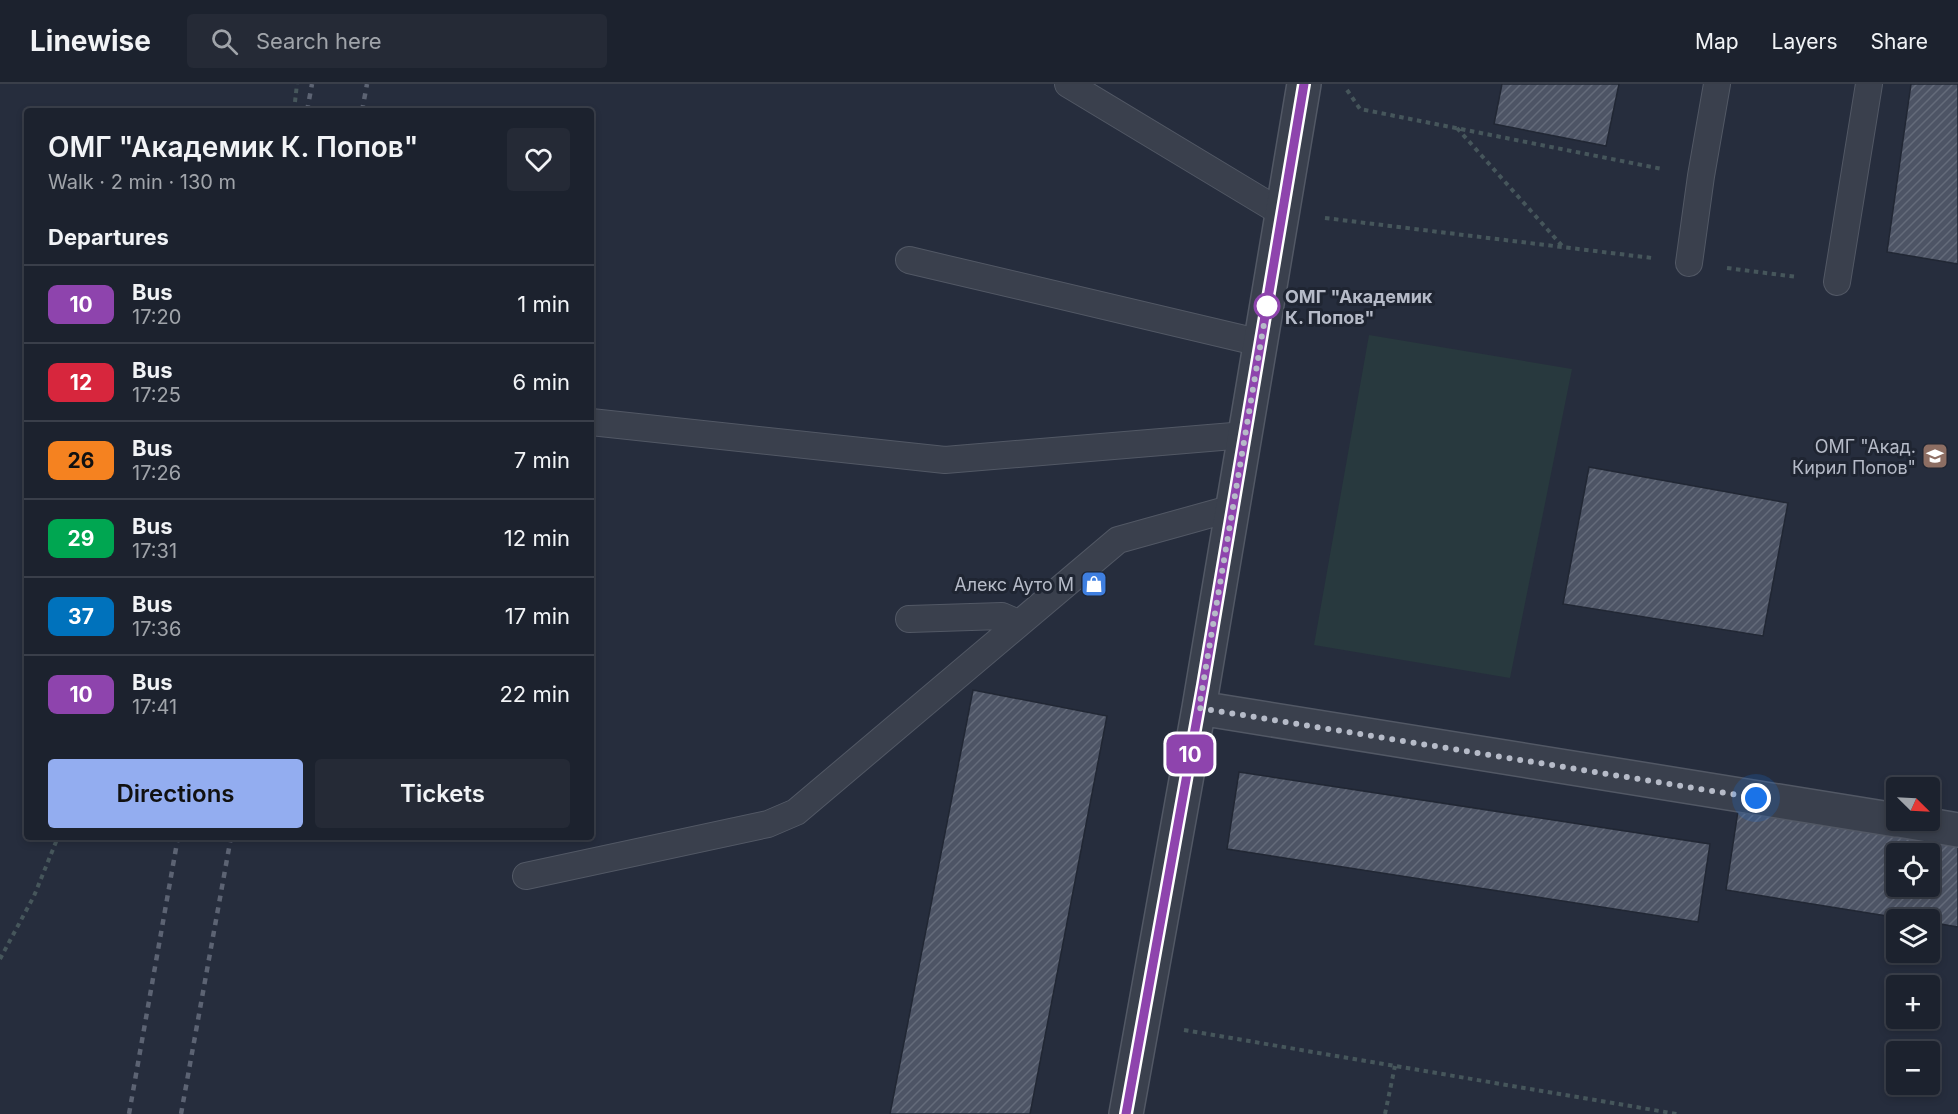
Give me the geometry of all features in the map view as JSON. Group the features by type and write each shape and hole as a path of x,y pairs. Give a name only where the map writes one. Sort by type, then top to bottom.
{"street":[{"path":"1126,1114 1199,708 1304,84"},
{"path":"1199,708 1886,818"},
{"path":"1940,827 1958,830"}],"lane":[{"path":"1068,84 1282,213"},
{"path":"1689,263 1717,84"},
{"path":"1837,282 1869,84"},
{"path":"909,260 1261,343"},
{"path":"594,422 945,460 1245,435"},
{"path":"526,876 768,824 796,812 1118,540 1233,508"},
{"path":"909,619 1002,616 1018,623"}],"path":[{"path":"294,108 297,84"},
{"path":"1343,84 1360,109 1701,176"},
{"path":"1457,128 1564,248"},
{"path":"1282,213 1837,282"},
{"path":"0,959 34,896 57,840"},
{"path":"1142,1023 1677,1114"},
{"path":"1385,1114 1395,1066"}],"shaded area":[{"path":"1369,335 1572,369 1510,678 1314,645"}],"building":[{"path":"1502,84 1619,84 1606,146 1494,124"},
{"path":"1911,84 1958,84 1958,264 1887,252"},
{"path":"1589,467 1788,503 1763,636 1563,604"},
{"path":"973,690 1107,716 1030,1114 890,1114"},
{"path":"1239,772 1710,844 1698,922 1227,849"},
{"path":"1738,811 1939,843 1886,843 1886,897 1940,897 1940,843 1958,846 1958,927 1940,924 1940,909 1886,909 1886,916 1726,890"}],"railway":[{"path":"308,108 312,84"},
{"path":"363,108 367,84"},
{"path":"129,1114 177,840"},
{"path":"181,1114 230,840"}],"bus line":[{"name":"10","path":"1126,1114 1203,685 1304,84"}],"place":[{"name":"ОМГ \"Академик К. Попов\"","path":"1267,306"},
{"name":"ОМГ \"Акад. Кирил Попов\"","path":"1935,456"},
{"name":"Алекс Ауто М","path":"1094,584"}],"route":[{"path":"1267,306 1268,300 1199,708 1756,798"}]}
